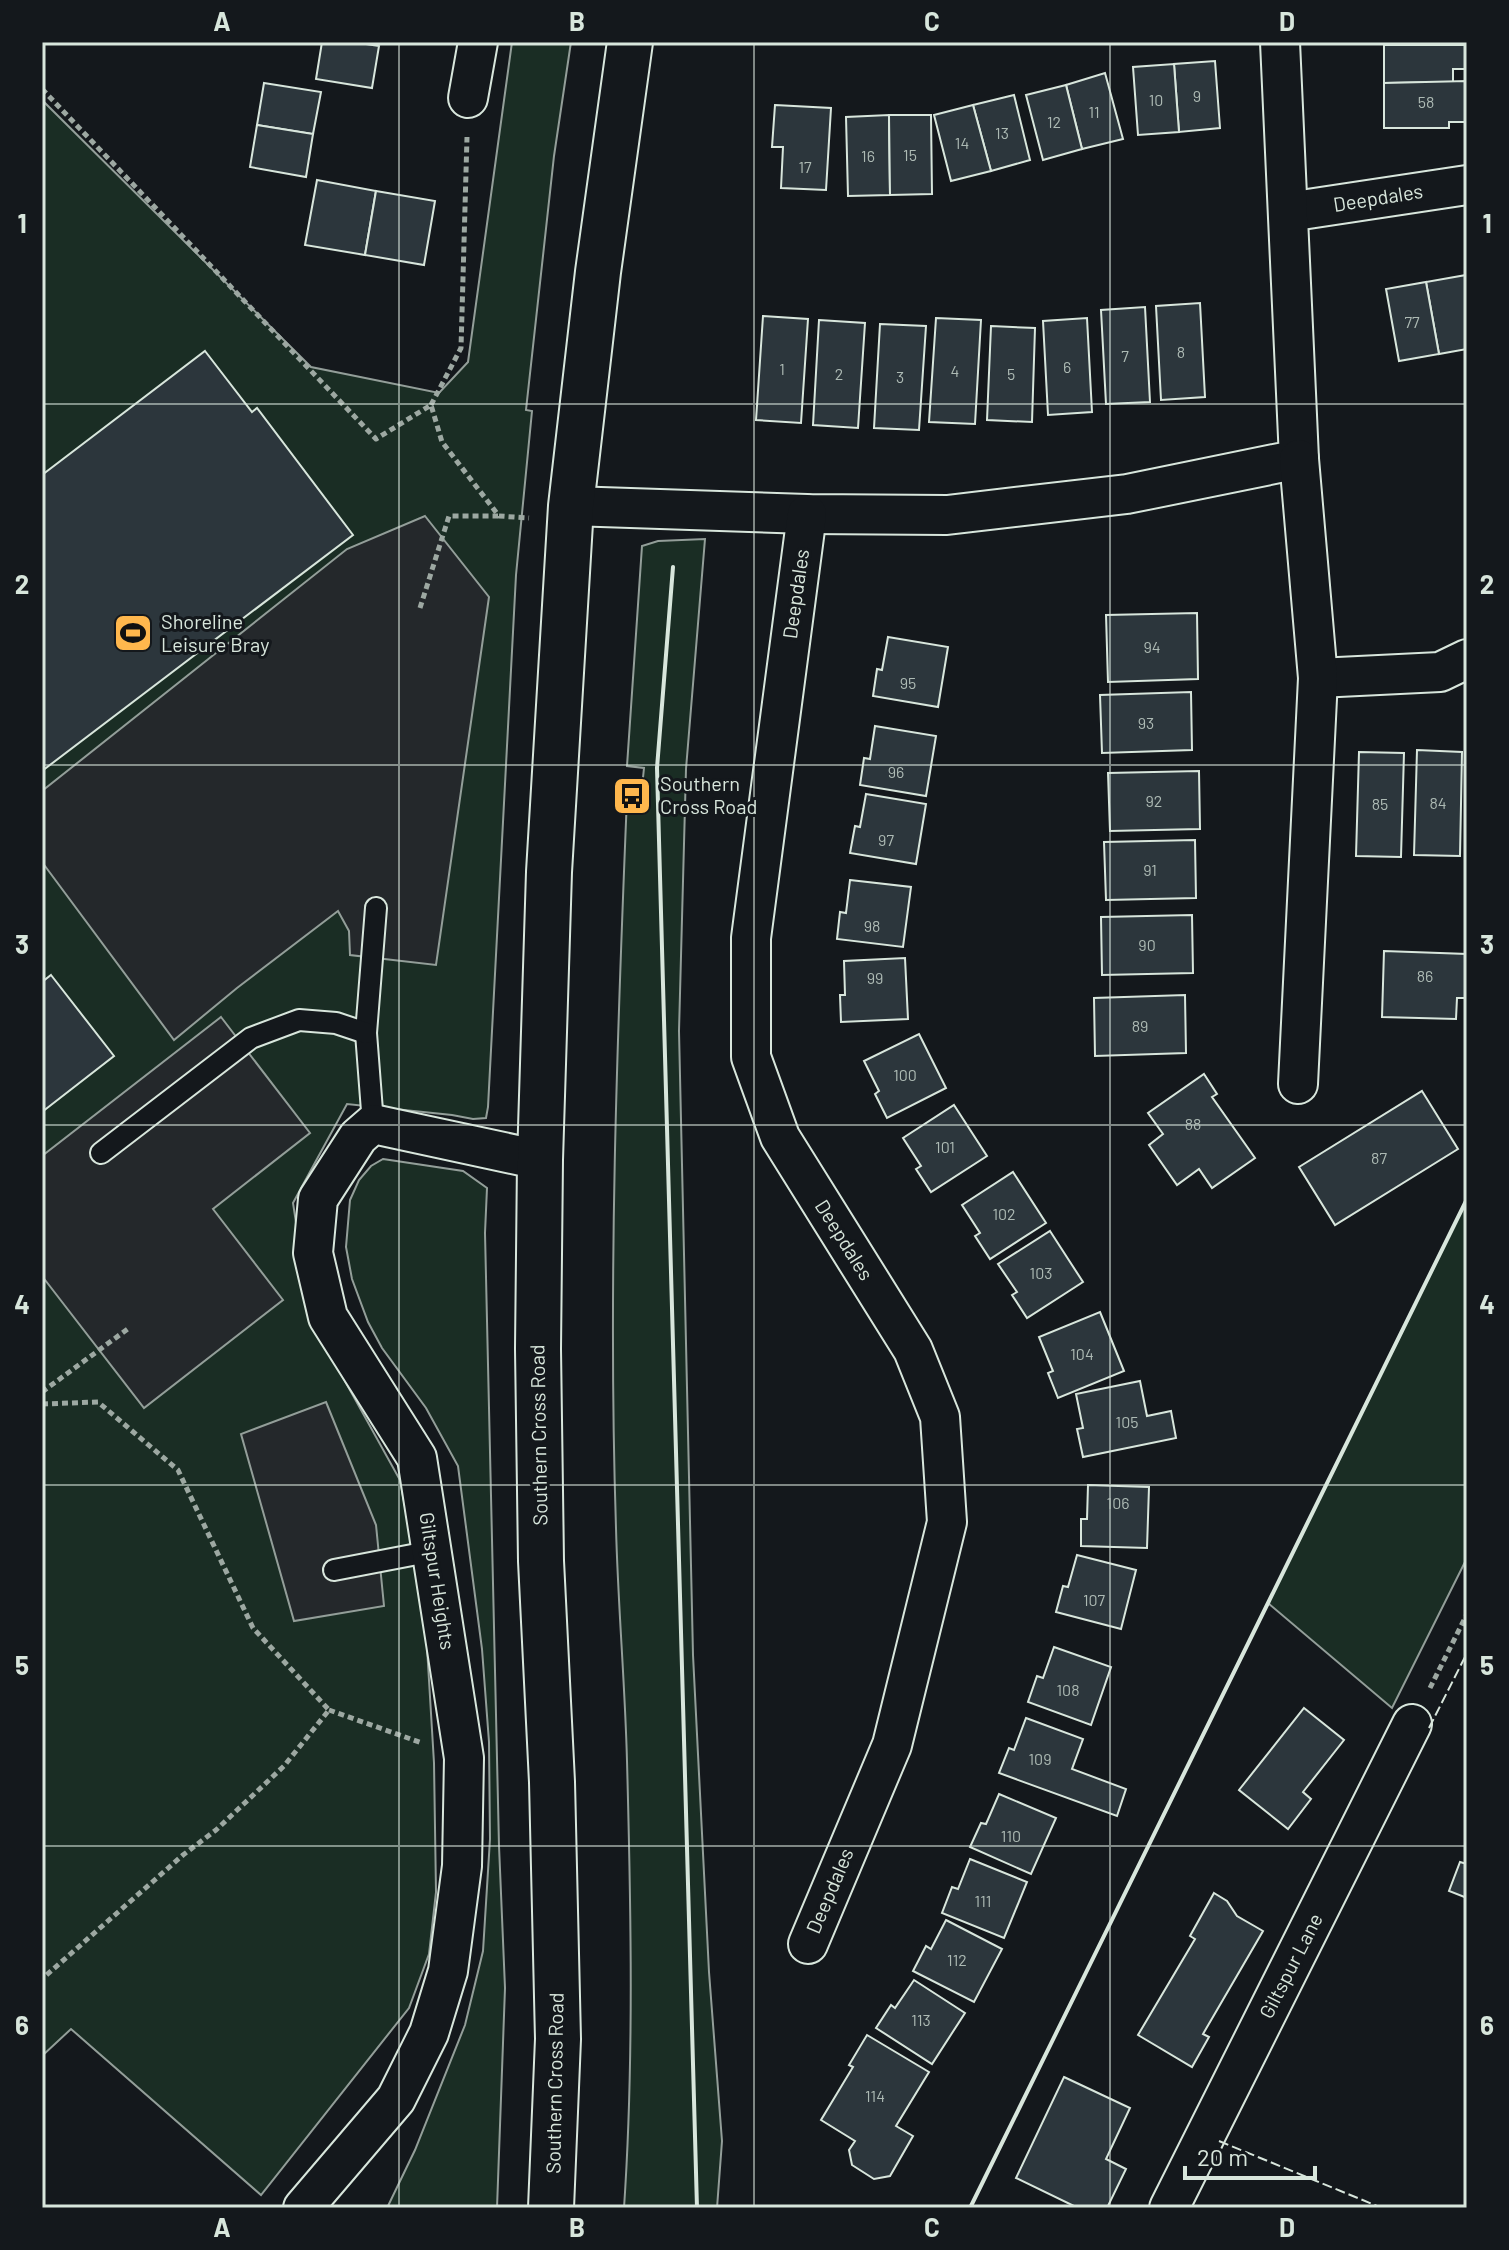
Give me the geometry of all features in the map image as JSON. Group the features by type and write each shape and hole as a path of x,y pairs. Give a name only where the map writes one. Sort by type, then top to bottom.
{"main road":[{"name":"Southern Cross Road","path":"551,2208 558,2039 552,1782 541,1561 540,1160 549,872 571,514 598,272 630,42"}],"street":[{"path":"468,98 478,42"},
{"path":"1280,42 1299,459 1318,678 1298,1084"},
{"name":"Deepdales","path":"1288,212 1467,185"},
{"path":"571,514 962,513 1127,494 1299,459"},
{"name":"Deepdales","path":"807,514 751,938 751,1057 780,1137 913,1350 940,1417 947,1522 892,1745 808,1944"},
{"path":"1318,678 1440,672 1467,659"},
{"path":"373,1124 540,1160"},
{"name":"Giltspur Heights","path":"303,2208 396,2099 429,2033 448,1971 462,1866 464,1758 417,1458 328,1317 313,1253 318,1199 358,1137 373,1124"},
{"name":"Giltspur Lane","path":"1169,2208 1412,1724"}],"lane":[{"path":"373,1124 366,1033 376,908"},
{"path":"101,1153 251,1038 299,1020 336,1023 366,1033"},
{"path":"334,1570 433,1551"}],"path":[{"path":"42,89 376,439 431,405 461,348 468,98"},
{"path":"431,405 442,442 499,516"},
{"path":"420,608 449,516 571,514"},
{"path":"42,1392 129,1328"},
{"path":"42,1404 98,1402 178,1470 253,1628 329,1710 464,1758"},
{"path":"1412,1724 1467,1614"},
{"path":"42,1979 183,1855 216,1830 284,1766 329,1710"}],"green space":[{"path":"512,42 571,42 554,156 526,410 532,411 516,575 486,1118 347,1104 293,1203 311,1320 400,1480 425,1614 434,1763 436,1892 429,1954 409,2008 261,2195 71,2029 42,2056 42,100 311,367 439,393 468,362"},
{"path":"705,539 686,769 679,1031 693,1655 709,1972 722,2141 717,2208 624,2208 629,2097 630,1929 626,1732 616,1528 613,1254 627,797 641,797 644,768 627,766 642,546 658,541"},
{"path":"383,1159 463,1171 487,1188 485,1233 505,1988 497,2208 387,2208 415,2150 465,2025 483,1951 490,1839 489,1742 482,1649 458,1466 426,1408 382,1348 368,1322 352,1279 346,1247 350,1200 359,1180 371,1166"},
{"path":"1467,1199 1467,1558 1392,1708 1268,1603"}],"shaded area":[{"name":"Shoreline Leisure Bray","path":"425,516 489,597 436,965 350,955 349,931 338,911 174,1040 42,862 42,791 347,549"},
{"path":"221,1017 310,1133 213,1209 283,1300 144,1408 42,1276 42,1156"},
{"path":"326,1402 376,1525 384,1606 294,1621 241,1434"}],"building":[{"path":"322,42 379,46 372,88 316,79"},
{"path":"1384,45 1465,45 1465,69 1453,69 1453,82 1384,83"},
{"path":"1215,61 1220,128 1179,132 1174,64"},
{"path":"1174,64 1179,132 1138,135 1133,67"},
{"path":"1105,73 1123,139 1082,149 1066,85"},
{"path":"1467,81 1467,122 1449,122 1449,128 1384,128 1384,83"},
{"path":"264,83 321,92 313,134 257,125"},
{"path":"1066,85 1082,149 1043,160 1026,95"},
{"path":"1014,95 1030,160 991,171 973,105"},
{"path":"775,105 831,108 826,190 781,188 783,147 772,147"},
{"path":"973,105 991,171 951,181 934,115"},
{"path":"889,115 890,195 848,196 846,117"},
{"path":"889,115 931,115 932,194 890,195"},
{"path":"257,125 313,134 306,177 250,167"},
{"path":"317,180 376,191 365,255 305,245"},
{"path":"376,191 435,201 424,265 365,255"},
{"path":"1466,275 1467,349 1439,354 1426,282"},
{"path":"1426,282 1439,354 1399,361 1386,289"},
{"path":"1200,303 1205,397 1161,400 1156,306"},
{"path":"1145,307 1150,402 1106,404 1101,310"},
{"path":"763,316 808,319 801,423 756,420"},
{"path":"936,318 981,320 975,424 929,422"},
{"path":"1087,318 1092,412 1048,415 1043,321"},
{"path":"819,320 865,323 858,428 813,425"},
{"path":"880,324 926,326 919,430 874,428"},
{"path":"991,326 1035,328 1032,422 987,420"},
{"name":"Shoreline Leisure Bray","path":"205,351 252,412 257,408 353,535 42,771 42,475"},
{"path":"1197,613 1198,679 1108,682 1106,615"},
{"path":"888,637 948,647 938,707 873,696 877,669 882,670"},
{"path":"1191,692 1192,750 1102,753 1100,695"},
{"path":"875,726 936,736 926,796 860,785 864,758 870,759"},
{"path":"1417,750 1462,752 1460,856 1414,855"},
{"path":"1359,752 1404,753 1401,857 1356,856"},
{"path":"1199,771 1200,829 1110,831 1108,773"},
{"path":"866,794 926,804 916,864 850,853 855,826 860,827"},
{"path":"1195,840 1196,898 1106,900 1104,842"},
{"path":"850,880 911,887 903,947 837,939 840,912 846,913"},
{"path":"1192,915 1193,973 1102,975 1101,917"},
{"path":"1384,951 1467,954 1467,998 1457,998 1456,1019 1382,1017"},
{"path":"905,958 908,1019 841,1022 840,995 845,995 844,961"},
{"path":"51,975 114,1056 42,1112 42,982"},
{"path":"1185,995 1186,1053 1095,1056 1094,998"},
{"path":"919,1034 946,1088 887,1118 875,1094 879,1091 864,1061"},
{"path":"1204,1074 1217,1094 1212,1097 1255,1158 1212,1188 1199,1169 1177,1185 1149,1145 1163,1134 1148,1113"},
{"path":"1422,1091 1458,1149 1335,1225 1299,1167"},
{"path":"954,1105 987,1156 931,1192 916,1169 921,1166 903,1138"},
{"path":"1013,1172 1046,1223 990,1259 975,1236 980,1233 962,1205"},
{"path":"1050,1231 1083,1282 1027,1318 1012,1295 1017,1292 998,1264"},
{"path":"1100,1312 1124,1371 1058,1398 1048,1373 1053,1371 1039,1337"},
{"path":"1140,1381 1147,1416 1171,1411 1176,1438 1083,1457 1077,1429 1083,1428 1076,1394"},
{"path":"1088,1485 1149,1487 1147,1548 1081,1546 1081,1519 1087,1519"},
{"path":"1077,1555 1136,1570 1121,1629 1056,1612 1063,1586 1068,1587"},
{"path":"1054,1647 1111,1667 1091,1725 1028,1702 1037,1676 1043,1678"},
{"path":"1304,1708 1344,1740 1303,1792 1311,1799 1288,1829 1239,1790"},
{"path":"1026,1718 1083,1739 1072,1769 1126,1789 1117,1816 999,1773 1009,1748 1014,1750"},
{"path":"999,1794 1056,1818 1031,1874 970,1847 981,1823 986,1824"},
{"path":"970,1859 1027,1882 1004,1938 942,1913 952,1887 958,1889"},
{"path":"1460,1862 1467,1864 1467,1898 1449,1891"},
{"path":"1214,1893 1227,1901 1237,1916 1263,1931 1203,2034 1209,2037 1192,2067 1138,2035 1195,1939 1190,1936"},
{"path":"946,1920 1002,1949 974,2002 913,1971 926,1946 931,1949"},
{"path":"914,1980 965,2013 932,2064 876,2028 891,2005 895,2008"},
{"path":"867,2035 929,2072 896,2126 913,2136 890,2176 874,2179 852,2165 849,2150 855,2141 821,2120 853,2067 849,2065"},
{"path":"1064,2077 1130,2108 1106,2159 1126,2169 1107,2208 1078,2208 1016,2178"}],"fence":[{"path":"1429,1728 1467,1653"},
{"path":"1219,2141 1382,2208"}],"wall":[{"path":"673,567 657,768 697,2208"},
{"path":"970,2208 1467,1199"}],"place":[{"name":"Shoreline Leisure Bray","path":"133,633"},
{"name":"Southern Cross Road","path":"632,796"}]}
